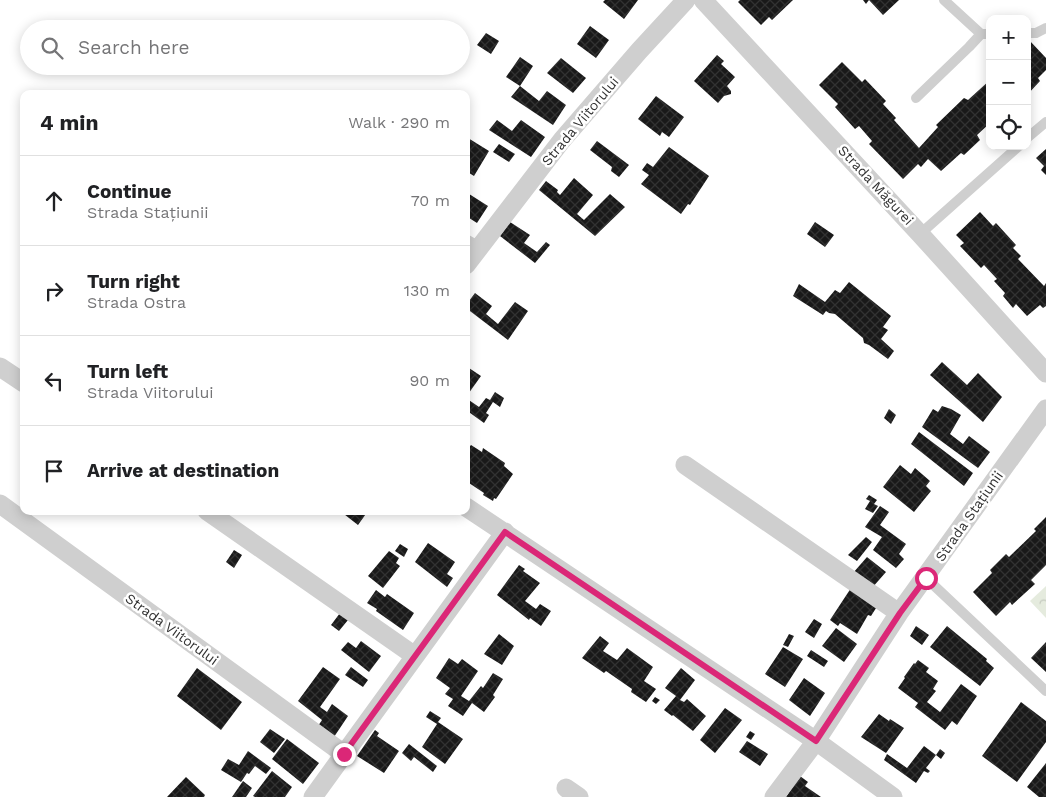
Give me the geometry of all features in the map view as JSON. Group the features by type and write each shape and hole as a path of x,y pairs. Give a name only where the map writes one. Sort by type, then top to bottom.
{"street":[{"name":"Strada Viitorului","path":"473,243 639,51 686,0"},
{"name":"Strada Măgurei","path":"703,0 1046,372"},
{"path":"0,367 20,380"},
{"name":"Strada Stațiunii","path":"774,797 816,741 900,613 1046,409"},
{"path":"685,465 900,613"},
{"name":"Strada Viitorului","path":"0,504 344,754"},
{"path":"470,510 816,741 892,797"},
{"path":"213,515 415,656"},
{"path":"313,797 505,532"}],"lane":[{"path":"916,98 985,34 944,0"},
{"path":"1031,33 1036,33 1046,28"},
{"path":"1031,135 1046,122"},
{"path":"920,234 1014,150"},
{"path":"926,578 1046,691"}],"green space":[{"path":"1046,586 1046,618 1030,601"}],"building":[{"path":"605,0 638,0 624,19 603,2"},
{"path":"740,0 793,0 772,20 769,17 761,25 738,2"},
{"path":"869,0 899,0 883,15"},
{"path":"590,26 609,40 596,58 577,44"},
{"path":"486,33 499,41 491,54 477,45"},
{"path":"1031,42 1046,58 1046,70 1038,78 1040,81 1031,91"},
{"path":"717,55 724,61 721,64 735,77 727,86 731,94 724,96 718,103 694,81"},
{"path":"520,57 533,66 520,86 506,77"},
{"path":"561,58 586,78 573,93 547,73"},
{"path":"842,62 862,82 865,79 886,101 883,104 896,118 894,120 919,148 938,127 936,125 964,98 968,100 986,84 986,127 977,135 980,140 964,155 961,153 941,171 928,159 921,167 918,164 903,179 869,144 872,141 859,126 855,129 835,107 838,104 819,85"},
{"path":"520,86 539,101 547,91 566,105 553,125 511,97"},
{"path":"656,96 684,117 669,137 662,132 660,136 638,119"},
{"path":"497,120 512,131 521,120 545,137 531,157 489,130"},
{"path":"470,139 489,151 474,176 470,174"},
{"path":"597,141 629,165 619,177 611,171 612,167 590,150"},
{"path":"499,144 515,154 509,162 493,152"},
{"path":"669,147 709,176 690,205 688,204 681,214 641,184 649,175 642,170 647,163 653,167"},
{"path":"1046,149 1046,175 1041,170 1044,166 1036,158"},
{"path":"574,178 593,195 577,214 584,220 610,194 625,207 595,236 539,190 546,181 558,190 557,192 560,195"},
{"path":"470,195 488,206 477,223 470,219"},
{"path":"980,212 993,226 996,223 1016,245 1013,248 1021,256 1018,259 1044,286 1046,283 1046,306 1043,308 1040,305 1027,316 1016,304 1013,308 1003,296 1005,293 994,281 997,279 984,265 981,268 960,246 964,243 956,235"},
{"path":"510,222 530,235 524,243 537,252 546,242 550,245 535,263 500,236"},
{"path":"815,222 834,235 825,247 807,234"},
{"path":"849,282 891,316 883,327 888,330 881,339 894,351 888,359 864,343 863,338 835,314 826,311 823,315 793,296 799,284 825,302 835,290 840,293"},
{"path":"475,293 492,306 486,314 498,324 515,302 528,311 508,340 470,311 470,300"},
{"path":"942,362 967,385 978,373 1002,397 983,422 930,375"},
{"path":"470,369 481,376 470,391"},
{"path":"495,392 504,398 500,407 493,402 486,413 489,415 484,423 470,413 470,401 479,407 486,398 490,400"},
{"path":"942,406 961,415 950,434 963,444 969,436 990,452 978,468 922,427 933,409 938,412"},
{"path":"889,409 896,415 891,424 884,418"},
{"path":"919,432 973,473 964,486 911,444"},
{"path":"471,445 482,452 483,448 505,463 504,466 513,474 493,501 470,484"},
{"path":"900,465 911,474 915,468 930,481 926,486 931,491 914,512 883,487"},
{"path":"869,495 877,500 874,504 878,506 873,513 865,509 870,501 866,499"},
{"path":"880,506 889,512 880,525 906,544 899,554 904,559 896,568 873,550 882,537 865,527"},
{"path":"345,515 365,515 358,525"},
{"path":"1046,517 1046,565 1031,580 1035,584 1012,605 1010,602 996,616 973,592 992,573 990,570 1006,554 1009,557 1036,531 1034,529"},
{"path":"866,537 872,542 857,561 848,555"},
{"path":"428,543 455,562 447,574 453,578 447,587 415,562"},
{"path":"400,544 408,549 404,557 395,551"},
{"path":"234,550 242,555 234,568 226,562"},
{"path":"389,551 399,558 396,563 400,566 383,588 368,576"},
{"path":"867,557 886,572 872,588 853,573"},
{"path":"519,565 525,569 523,571 540,583 525,601 536,609 540,604 551,611 541,626 530,618 529,620 497,595"},
{"path":"851,588 878,605 871,616 868,615 857,634 840,623 838,626 830,620"},
{"path":"376,590 385,597 387,594 414,613 403,630 367,603"},
{"path":"340,613 348,620 339,631 331,625"},
{"path":"814,619 822,624 814,638 805,632"},
{"path":"916,626 929,635 922,645 910,636"},
{"path":"947,626 987,659 986,661 994,668 980,686 930,647"},
{"path":"836,628 857,644 844,662 822,646"},
{"path":"499,634 514,646 502,665 484,654"},
{"path":"789,634 794,636 788,647 783,645"},
{"path":"600,636 609,643 603,651 617,660 627,648 653,667 644,681 656,689 646,702 631,692 632,689 606,671 604,673 582,658"},
{"path":"361,641 381,656 369,672 341,650 348,642 356,648"},
{"path":"1046,642 1046,672 1031,658"},
{"path":"783,647 803,659 785,687 765,674"},
{"path":"811,650 828,661 824,667 807,656"},
{"path":"449,658 458,664 462,659 478,671 461,696 469,701 481,686 483,688 493,673 503,679 493,695 495,697 484,712 472,703 463,716 448,706 453,699 445,694 450,688 436,678"},
{"path":"918,660 929,668 926,672 938,681 933,689 936,691 927,702 940,712 961,684 977,696 957,725 952,721 945,730 915,707 918,703 898,688 914,663"},
{"path":"323,667 340,679 320,707 327,712 332,704 348,716 334,737 318,726 322,720 298,701"},
{"path":"351,667 368,680 363,687 345,675"},
{"path":"197,668 242,702 221,730 177,696"},
{"path":"681,668 695,680 680,700 684,702 687,699 706,716 693,731 664,710 676,696 665,688"},
{"path":"804,678 825,693 810,716 789,700"},
{"path":"655,697 660,700 656,704 652,701"},
{"path":"1021,702 1046,721 1046,742 1017,782 982,756"},
{"path":"725,708 742,720 715,753 700,740"},
{"path":"430,711 441,718 438,722 463,739 445,764 422,747 437,724 426,717"},
{"path":"879,714 904,728 886,753 861,737"},
{"path":"270,729 285,739 274,753 260,742"},
{"path":"375,730 379,733 377,736 399,751 384,773 357,756"},
{"path":"750,731 755,734 751,740 746,737"},
{"path":"287,739 319,763 303,784 272,759"},
{"path":"747,741 768,754 760,766 739,752"},
{"path":"409,744 437,766 433,772 414,757 411,761 402,753"},
{"path":"924,746 936,755 926,768 930,771 928,773 924,771 916,783 884,760 887,754 907,768"},
{"path":"940,749 945,753 941,759 936,755"},
{"path":"248,751 271,768 266,774 255,766 241,782 221,770 228,759 239,765"},
{"path":"1046,763 1046,797 1039,797 1027,787"},
{"path":"272,771 292,787 285,797 253,796"},
{"path":"800,776 808,782 805,786 821,797 786,797"},
{"path":"186,777 205,795 204,797 167,797"},
{"path":"243,781 252,788 246,797 232,797"}],"route":[{"path":"344,754 505,532 816,741 900,613 926,578"}]}
